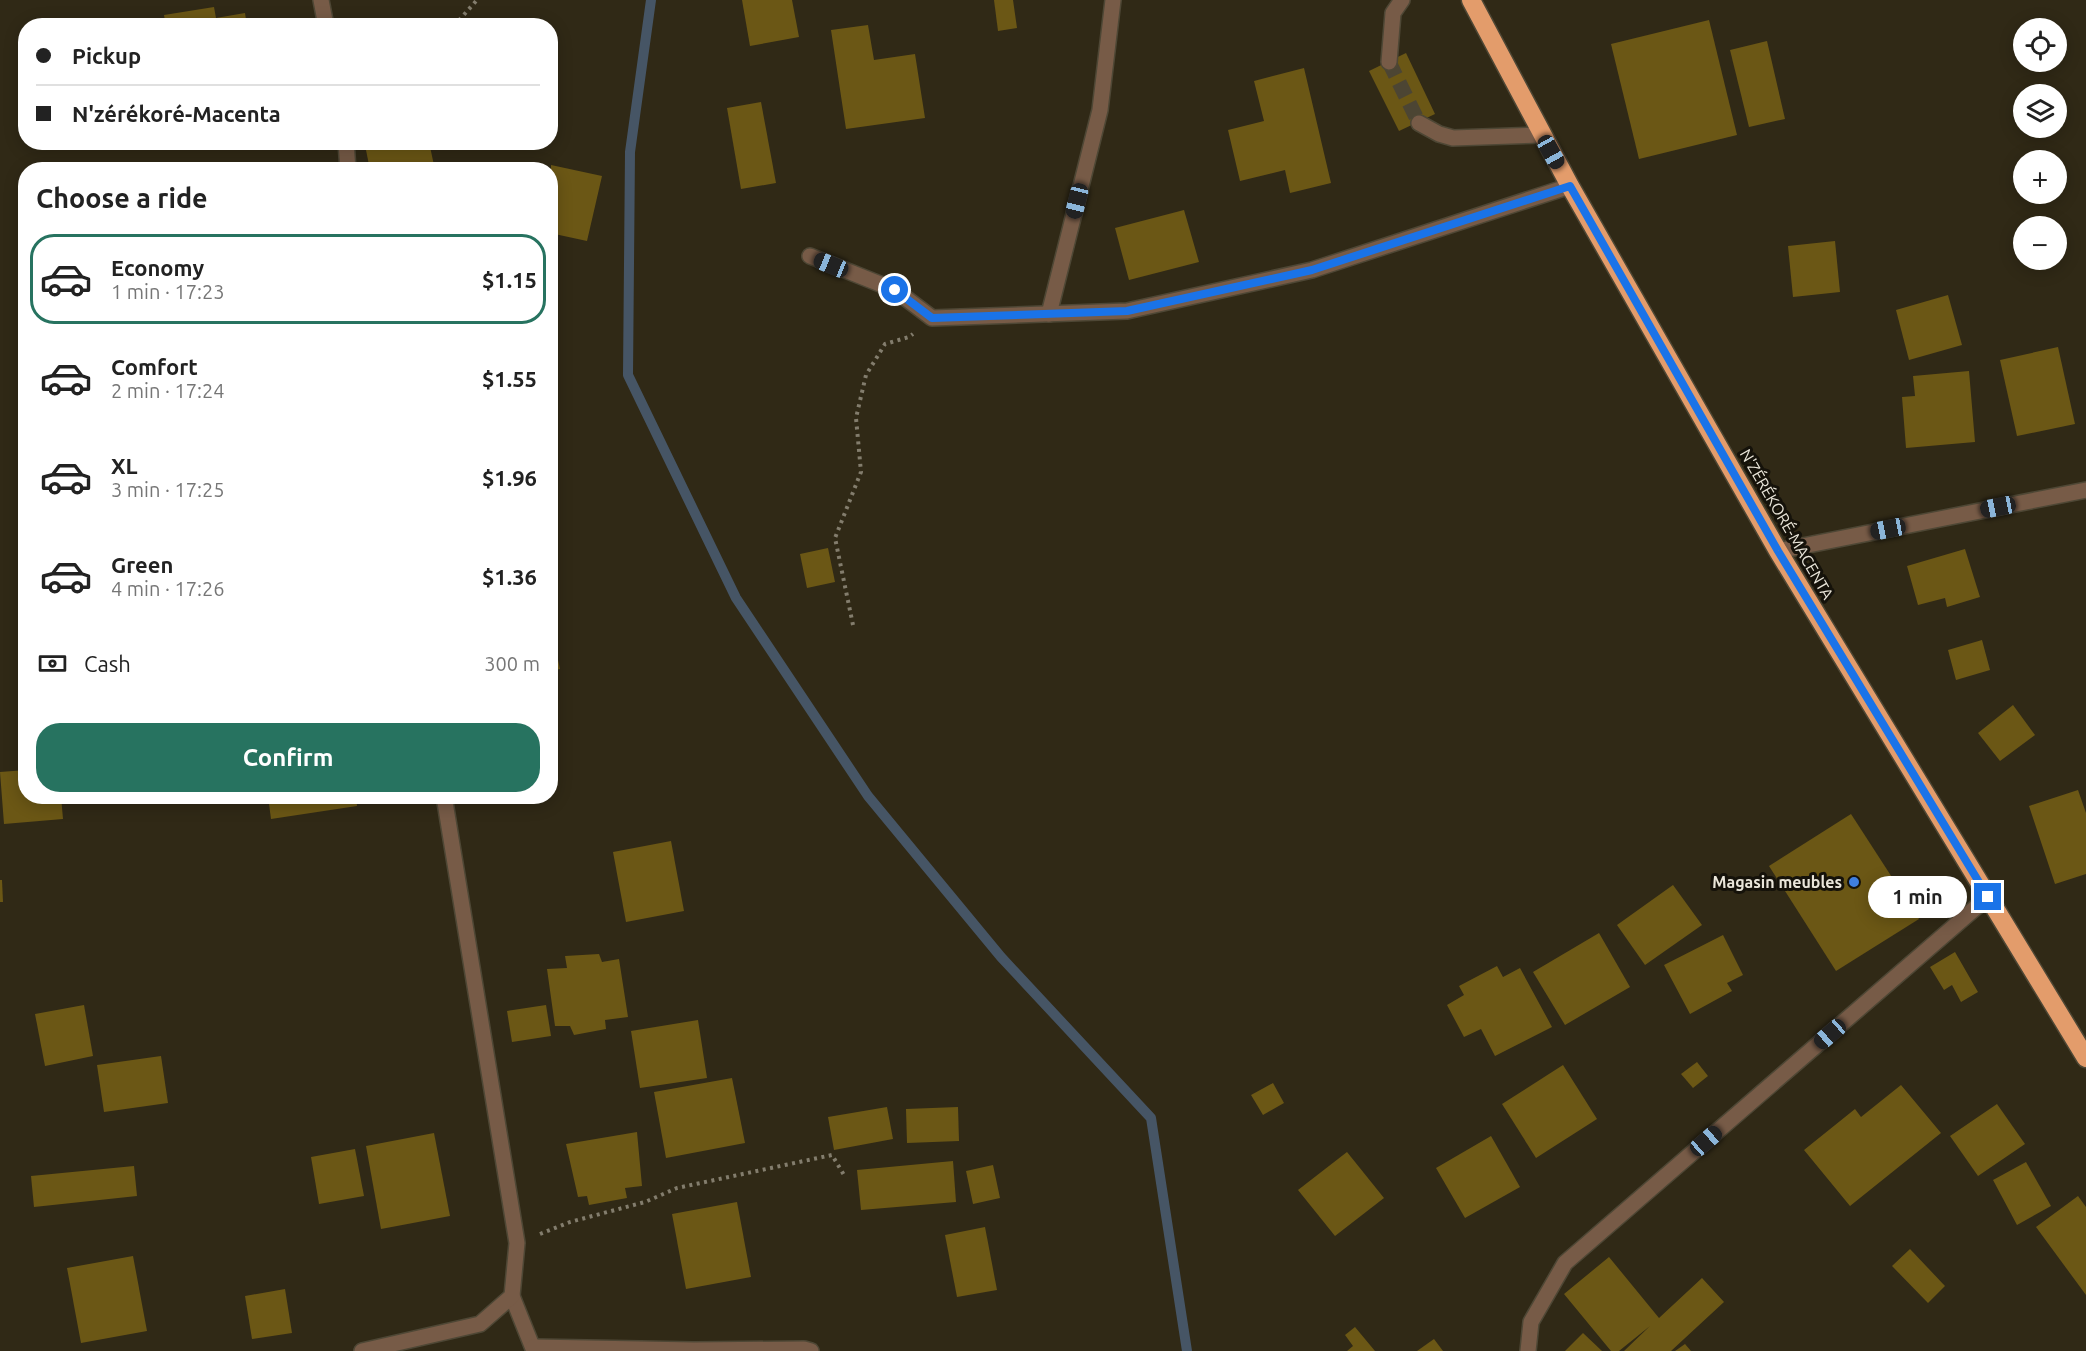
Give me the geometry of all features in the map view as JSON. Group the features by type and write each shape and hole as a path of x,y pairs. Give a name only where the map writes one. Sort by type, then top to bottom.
{"highway":[{"name":"N'ZÉRÉKORÉ-MACENTA","path":"1471,0 1570,186 1778,551 2086,1058"}],"street":[{"path":"321,0 324,18"},
{"path":"1049,314 1100,110 1113,0"},
{"path":"1389,62 1393,13 1402,0"},
{"path":"1419,123 1439,134 1453,138 1542,135"},
{"path":"810,256 895,290 932,318 1127,311 1312,270 1570,186"},
{"path":"1778,551 2086,490"},
{"path":"445,804 517,1243 512,1296 534,1349 804,1349 811,1351"},
{"path":"1528,1351 1532,1322 1565,1263 1988,897"},
{"path":"362,1351 480,1324 512,1296"}],"path":[{"path":"461,18 477,0"},
{"path":"853,625 836,538 861,472 856,418 866,375 885,344 909,338 932,318"},
{"path":"517,1243 570,1222 645,1202 677,1188 832,1155 844,1175"}],"building":[{"path":"742,0 792,0 799,37 750,46"},
{"path":"994,0 1013,0 1017,28 998,31"},
{"path":"214,7 216,18 165,18 164,15"},
{"path":"245,13 246,18 216,18"},
{"path":"1709,20 1737,135 1639,159 1611,44"},
{"path":"868,25 874,60 915,54 925,118 846,129 831,30"},
{"path":"1767,41 1785,119 1749,127 1730,50"},
{"path":"1406,53 1435,114 1399,131 1369,71"},
{"path":"1304,68 1331,183 1290,193 1285,170 1240,181 1228,130 1264,121 1254,81"},
{"path":"761,102 776,183 741,189 727,108"},
{"path":"366,150 431,150 433,162 368,162"},
{"path":"558,167 602,176 587,241 558,235"},
{"path":"1184,210 1199,262 1129,280 1115,228"},
{"path":"1835,241 1840,292 1793,297 1788,246"},
{"path":"1948,295 1962,345 1909,360 1896,310"},
{"path":"2058,347 2075,424 2017,436 2000,360"},
{"path":"1969,371 1975,442 1906,448 1902,397 1915,396 1913,376"},
{"path":"828,548 835,582 807,588 800,554"},
{"path":"1965,549 1980,597 1947,607 1945,598 1918,605 1907,566"},
{"path":"1982,640 1990,670 1956,680 1948,650"},
{"path":"2013,705 2035,735 2000,761 1978,733"},
{"path":"18,771 18,804 62,804 63,819 4,824 0,772"},
{"path":"2078,790 2086,813 2086,874 2055,884 2029,806"},
{"path":"269,804 357,804 357,806 271,819"},
{"path":"1851,814 1919,919 1836,971 1769,866"},
{"path":"671,841 684,911 626,922 613,852"},
{"path":"0,880 2,880 3,902 0,902"},
{"path":"1673,885 1702,925 1645,965 1617,925"},
{"path":"1599,933 1630,987 1565,1025 1533,972"},
{"path":"1723,935 1743,975 1727,983 1732,991 1690,1014 1664,965"},
{"path":"1955,952 1978,992 1961,1002 1952,985 1944,990 1930,967"},
{"path":"599,954 602,962 619,959 628,1017 605,1020 606,1029 574,1035 570,1026 555,1026 547,969 567,968 565,956"},
{"path":"1497,966 1503,977 1520,968 1552,1027 1495,1056 1481,1029 1464,1037 1447,1005 1464,995 1459,986"},
{"path":"84,1005 93,1056 45,1066 35,1014"},
{"path":"546,1005 551,1036 512,1042 507,1011"},
{"path":"698,1020 707,1078 640,1088 631,1031"},
{"path":"161,1056 168,1103 104,1112 97,1065"},
{"path":"1697,1062 1708,1076 1693,1088 1681,1074"},
{"path":"1563,1065 1597,1119 1536,1158 1502,1104"},
{"path":"732,1078 745,1143 666,1158 654,1092"},
{"path":"1273,1083 1284,1103 1263,1115 1251,1095"},
{"path":"1901,1085 1941,1133 1850,1206 1804,1150 1855,1109 1861,1117"},
{"path":"1997,1104 2025,1144 1978,1176 1950,1136"},
{"path":"887,1107 893,1139 834,1150 828,1117"},
{"path":"958,1107 959,1141 907,1143 906,1109"},
{"path":"637,1132 642,1186 625,1188 627,1198 589,1205 587,1196 578,1197 566,1144"},
{"path":"434,1133 450,1216 381,1229 366,1146"},
{"path":"1491,1136 1520,1187 1465,1218 1436,1168"},
{"path":"355,1149 364,1196 319,1204 311,1157"},
{"path":"1347,1152 1384,1198 1335,1236 1298,1190"},
{"path":"953,1161 956,1202 861,1210 857,1170"},
{"path":"2026,1162 2051,1206 2017,1225 1993,1180"},
{"path":"993,1165 1000,1198 973,1204 966,1171"},
{"path":"134,1166 137,1196 34,1207 31,1176"},
{"path":"2078,1196 2086,1207 2086,1295 2036,1227"},
{"path":"737,1202 751,1277 686,1289 672,1214"},
{"path":"985,1227 997,1290 957,1297 945,1235"},
{"path":"1910,1249 1945,1286 1928,1303 1892,1266"},
{"path":"133,1256 147,1331 81,1343 67,1268"},
{"path":"1609,1257 1659,1318 1702,1278 1724,1302 1671,1351 1624,1351 1650,1326 1619,1351 1611,1351 1564,1294"},
{"path":"285,1289 292,1333 252,1339 245,1296"},
{"path":"1355,1327 1375,1351 1347,1351 1353,1346 1345,1335"},
{"path":"1583,1333 1602,1351 1565,1351"},
{"path":"1434,1339 1443,1351 1417,1351"},
{"path":"1685,1344 1691,1351 1675,1351"}],"waterway":[{"path":"651,0 630,152 628,375 736,598 868,796 1001,957 1151,1118 1187,1351"}],"tunnel":[{"path":"1389,62 1419,123"}],"place":[{"name":"Magasin meubles","path":"1854,882"}],"route":[{"path":"895,290 932,318 1127,311 1312,270 1570,186 1778,551 1988,897"}]}
